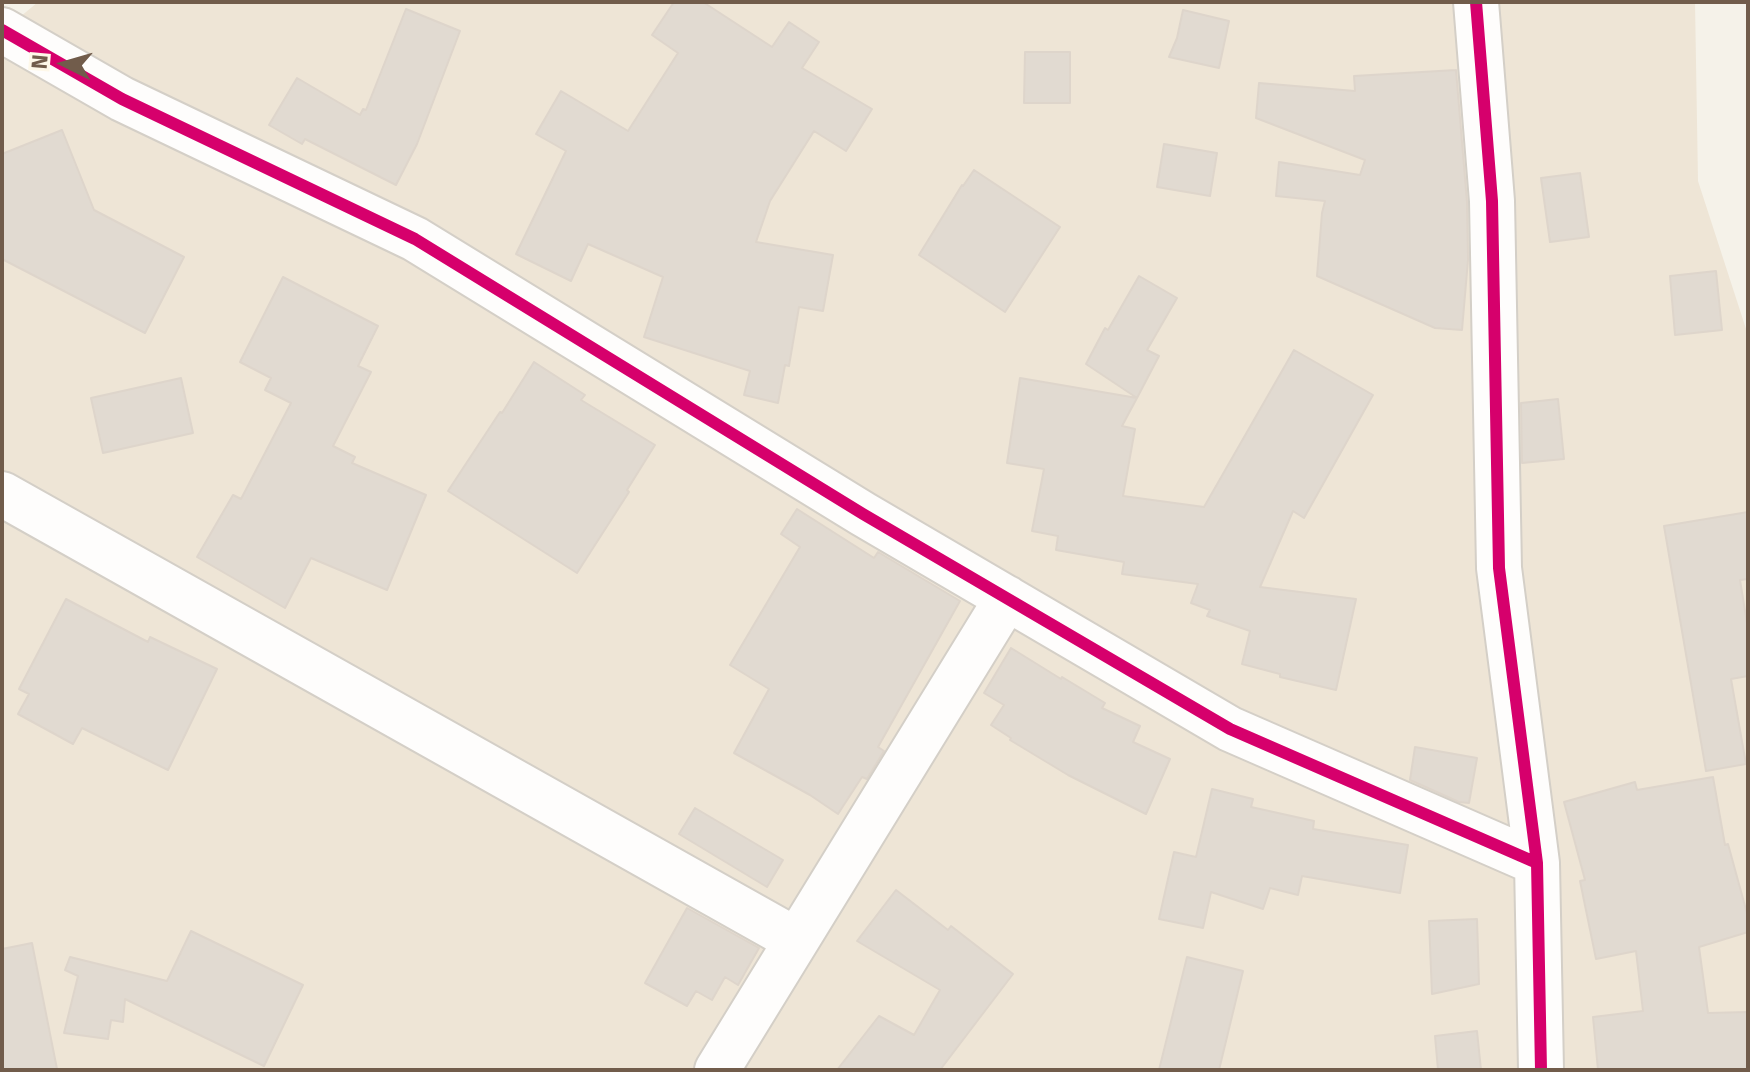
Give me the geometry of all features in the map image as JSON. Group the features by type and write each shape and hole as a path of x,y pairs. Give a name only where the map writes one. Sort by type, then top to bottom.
{"street":[{"path":"1476,2 1492,201 1499,568 1537,863 1541,1070"},
{"path":"2,30 122,99 415,239 863,514 1230,729 1537,863"},
{"path":"2,494 796,940"},
{"path":"717,1070 1007,598"}],"shaded area":[{"path":"38,2 1695,2 1698,181 1748,335 1748,1070 2,1070 2,32"}],"building":[{"path":"674,2 703,2 772,47 789,22 819,42 802,68 872,109 846,151 814,131 770,201 756,242 833,255 823,311 799,307 789,366 785,365 778,403 744,395 750,371 644,337 663,277 588,244 571,281 516,254 566,151 536,134 561,91 628,131 678,53 652,35"},
{"path":"406,9 460,31 417,144 396,185 305,139 302,144 269,125 297,78 360,115 363,109 366,110"},
{"path":"1183,10 1229,21 1219,68 1169,57"},
{"path":"1025,52 1070,52 1070,103 1024,103"},
{"path":"1456,70 1467,202 1468,260 1462,330 1435,328 1317,276 1325,201 1276,196 1279,162 1360,175 1365,160 1256,118 1259,83 1355,91 1354,76"},
{"path":"62,130 94,210 184,257 145,333 2,259 2,154"},
{"path":"1164,144 1217,153 1210,196 1157,187"},
{"path":"974,170 1060,227 1005,312 919,255"},
{"path":"1580,173 1589,237 1550,242 1541,178"},
{"path":"1716,271 1722,330 1675,335 1670,276"},
{"path":"1139,276 1177,298 1147,350 1159,356 1137,398 1086,364"},
{"path":"283,277 378,326 358,366 371,372 333,446 355,457 352,463 426,495 387,590 311,558 285,608 197,557 233,495 241,499 291,403 265,390 271,378 240,362"},
{"path":"1294,350 1373,395 1304,518 1293,511 1260,587 1356,599 1336,690 1242,664 1250,631 1207,616 1210,610 1191,603 1198,584 1122,574 1124,562 1056,550 1058,536 1032,531 1044,469 1007,463 1020,378 1137,398 1122,426 1135,429 1123,496 1204,507"},
{"path":"534,362 585,395 581,400 655,445 577,573 448,491"},
{"path":"181,378 193,433 103,453 91,398"},
{"path":"1558,399 1564,459 1522,463 1521,403"},
{"path":"797,509 874,558 878,552 960,601 878,747 884,751 867,779 862,777 838,814 734,753 769,689 730,665 800,547 781,534"},
{"path":"1748,512 1748,579 1740,580 1748,629 1748,676 1731,679 1746,764 1706,771 1664,526"},
{"path":"66,599 148,642 150,637 217,669 168,770 82,728 73,744 18,714 29,694 19,689"},
{"path":"1011,648 1105,703 1102,708 1140,726 1133,742 1170,759 1146,814 1068,775 991,725 1004,705 984,693"},
{"path":"1415,747 1477,758 1469,803 1459,802 1410,780"},
{"path":"1713,777 1725,845 1728,844 1748,917 1748,932 1699,947 1708,1013 1748,1012 1748,1070 1598,1070 1593,1017 1643,1011 1636,951 1596,959 1580,881 1585,880 1564,802 1635,782 1637,790"},
{"path":"1212,789 1253,799 1251,807 1314,821 1313,829 1408,845 1400,893 1302,876 1298,895 1270,888 1263,909 1211,892 1203,928 1159,919 1174,852 1196,857"},
{"path":"695,808 783,860 767,887 679,834"},
{"path":"896,890 948,930 951,926 1013,974 940,1070 837,1070 879,1016 914,1035 940,990 857,941"},
{"path":"687,908 759,948 738,985 725,977 712,1000 696,991 687,1006 645,983"},
{"path":"1477,919 1479,984 1432,994 1429,921"},
{"path":"191,931 303,985 264,1066 125,999 123,1022 111,1020 108,1039 64,1033 78,976 65,970 70,957 167,981"},
{"path":"32,943 57,1069 2,1070 2,949"},
{"path":"1187,957 1243,971 1219,1070 1159,1070"},
{"path":"1477,1031 1481,1070 1438,1070 1435,1036"}],"cycle path":[{"path":"1476,2 1492,201 1499,568 1537,863 1541,1070"},
{"path":"2,30 122,99 415,239 863,514 1230,729 1537,863"}]}
